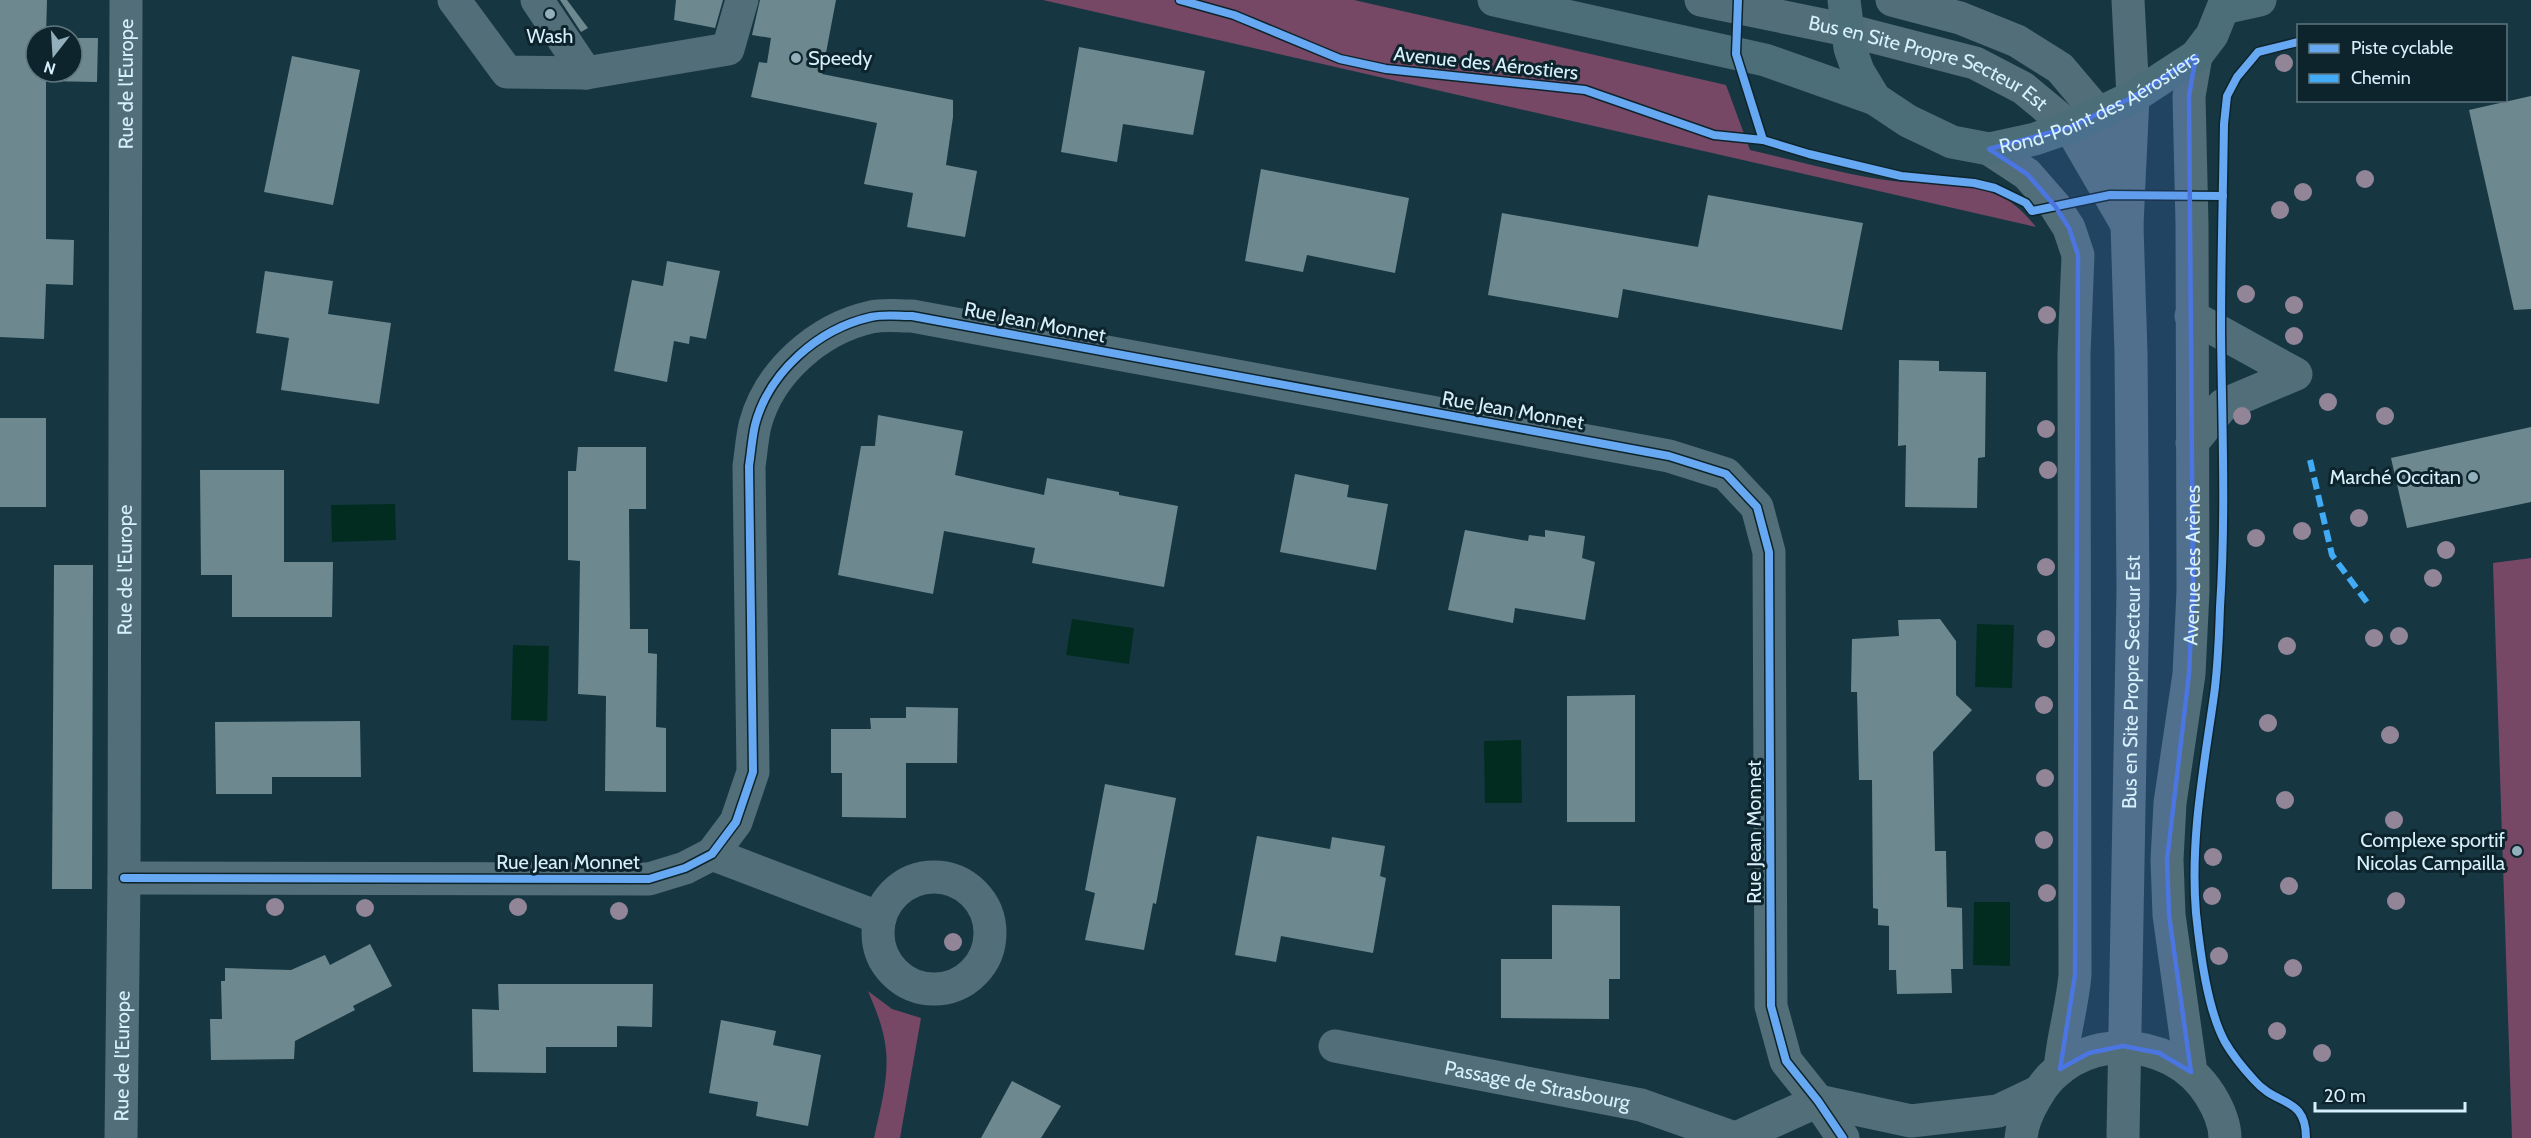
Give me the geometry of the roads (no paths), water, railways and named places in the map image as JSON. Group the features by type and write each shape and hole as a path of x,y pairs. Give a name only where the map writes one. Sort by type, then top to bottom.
{"main road":[{"path":"1494,0 1765,60 1875,99"},
{"path":"2225,4 2260,0"},
{"name":"Rond-Point des Aérostiers","path":"1845,15 1858,71 1875,99 1908,121 1952,142 1989,149 2035,139 2084,120 2133,97 2196,56 2212,35 2225,4"}],"street":[{"name":"Rue de l'Europe","path":"121,1138 124,878 126,0"},
{"path":"454,0 507,72 586,73 728,49 742,0"},
{"path":"537,0 586,73"},
{"name":"Bus en Site Propre Secteur Est","path":"1701,0 1845,15 1974,63 2084,120"},
{"name":"Bus en Site Propre Secteur Est","path":"1892,0 1960,18 2017,41 2060,68 2127,225"},
{"name":"Bus en Site Propre Secteur Est","path":"2123,1138 2133,590 2131,353 2127,225 2133,97 2128,0"},
{"name":"Avenue des Arènes","path":"2191,1072 2169,915 2167,860 2170,803 2189,674 2193,591 2192,196 2189,96 2196,56"},
{"path":"1989,149 2026,174 2055,206 2069,228 2078,255 2074,354 2073,589 2075,975 2072,1009 2063,1037 2060,1069"},
{"name":"Rue Jean Monnet","path":"124,878 649,879 685,868 712,854 736,822 753,772 749,466 756,424 774,384 796,357 829,333 872,317 912,316 1669,456 1726,474 1757,507 1769,552 1771,1006 1786,1061 1818,1101 1843,1138"},
{"path":"2191,316 2296,374 2223,405 2192,443"},
{"path":"712,854 880,918"},
{"name":"Passage de Strasbourg","path":"1335,1046 1641,1105 1736,1138"},
{"path":"2022,1138 2028,1112 2038,1092 2060,1069 2089,1053 2123,1046 2159,1053 2176,1061 2191,1072 2203,1084 2217,1106 2225,1138"},
{"path":"1736,1138 1818,1101 1911,1121 1998,1111 2038,1092"}],"place":[{"name":"Wash","path":"550,14"},
{"name":"Speedy","path":"796,58"},
{"name":"Marché Occitan","path":"2473,477"},
{"name":"Complexe sportif Nicolas Campailla","path":"2517,851"}]}
